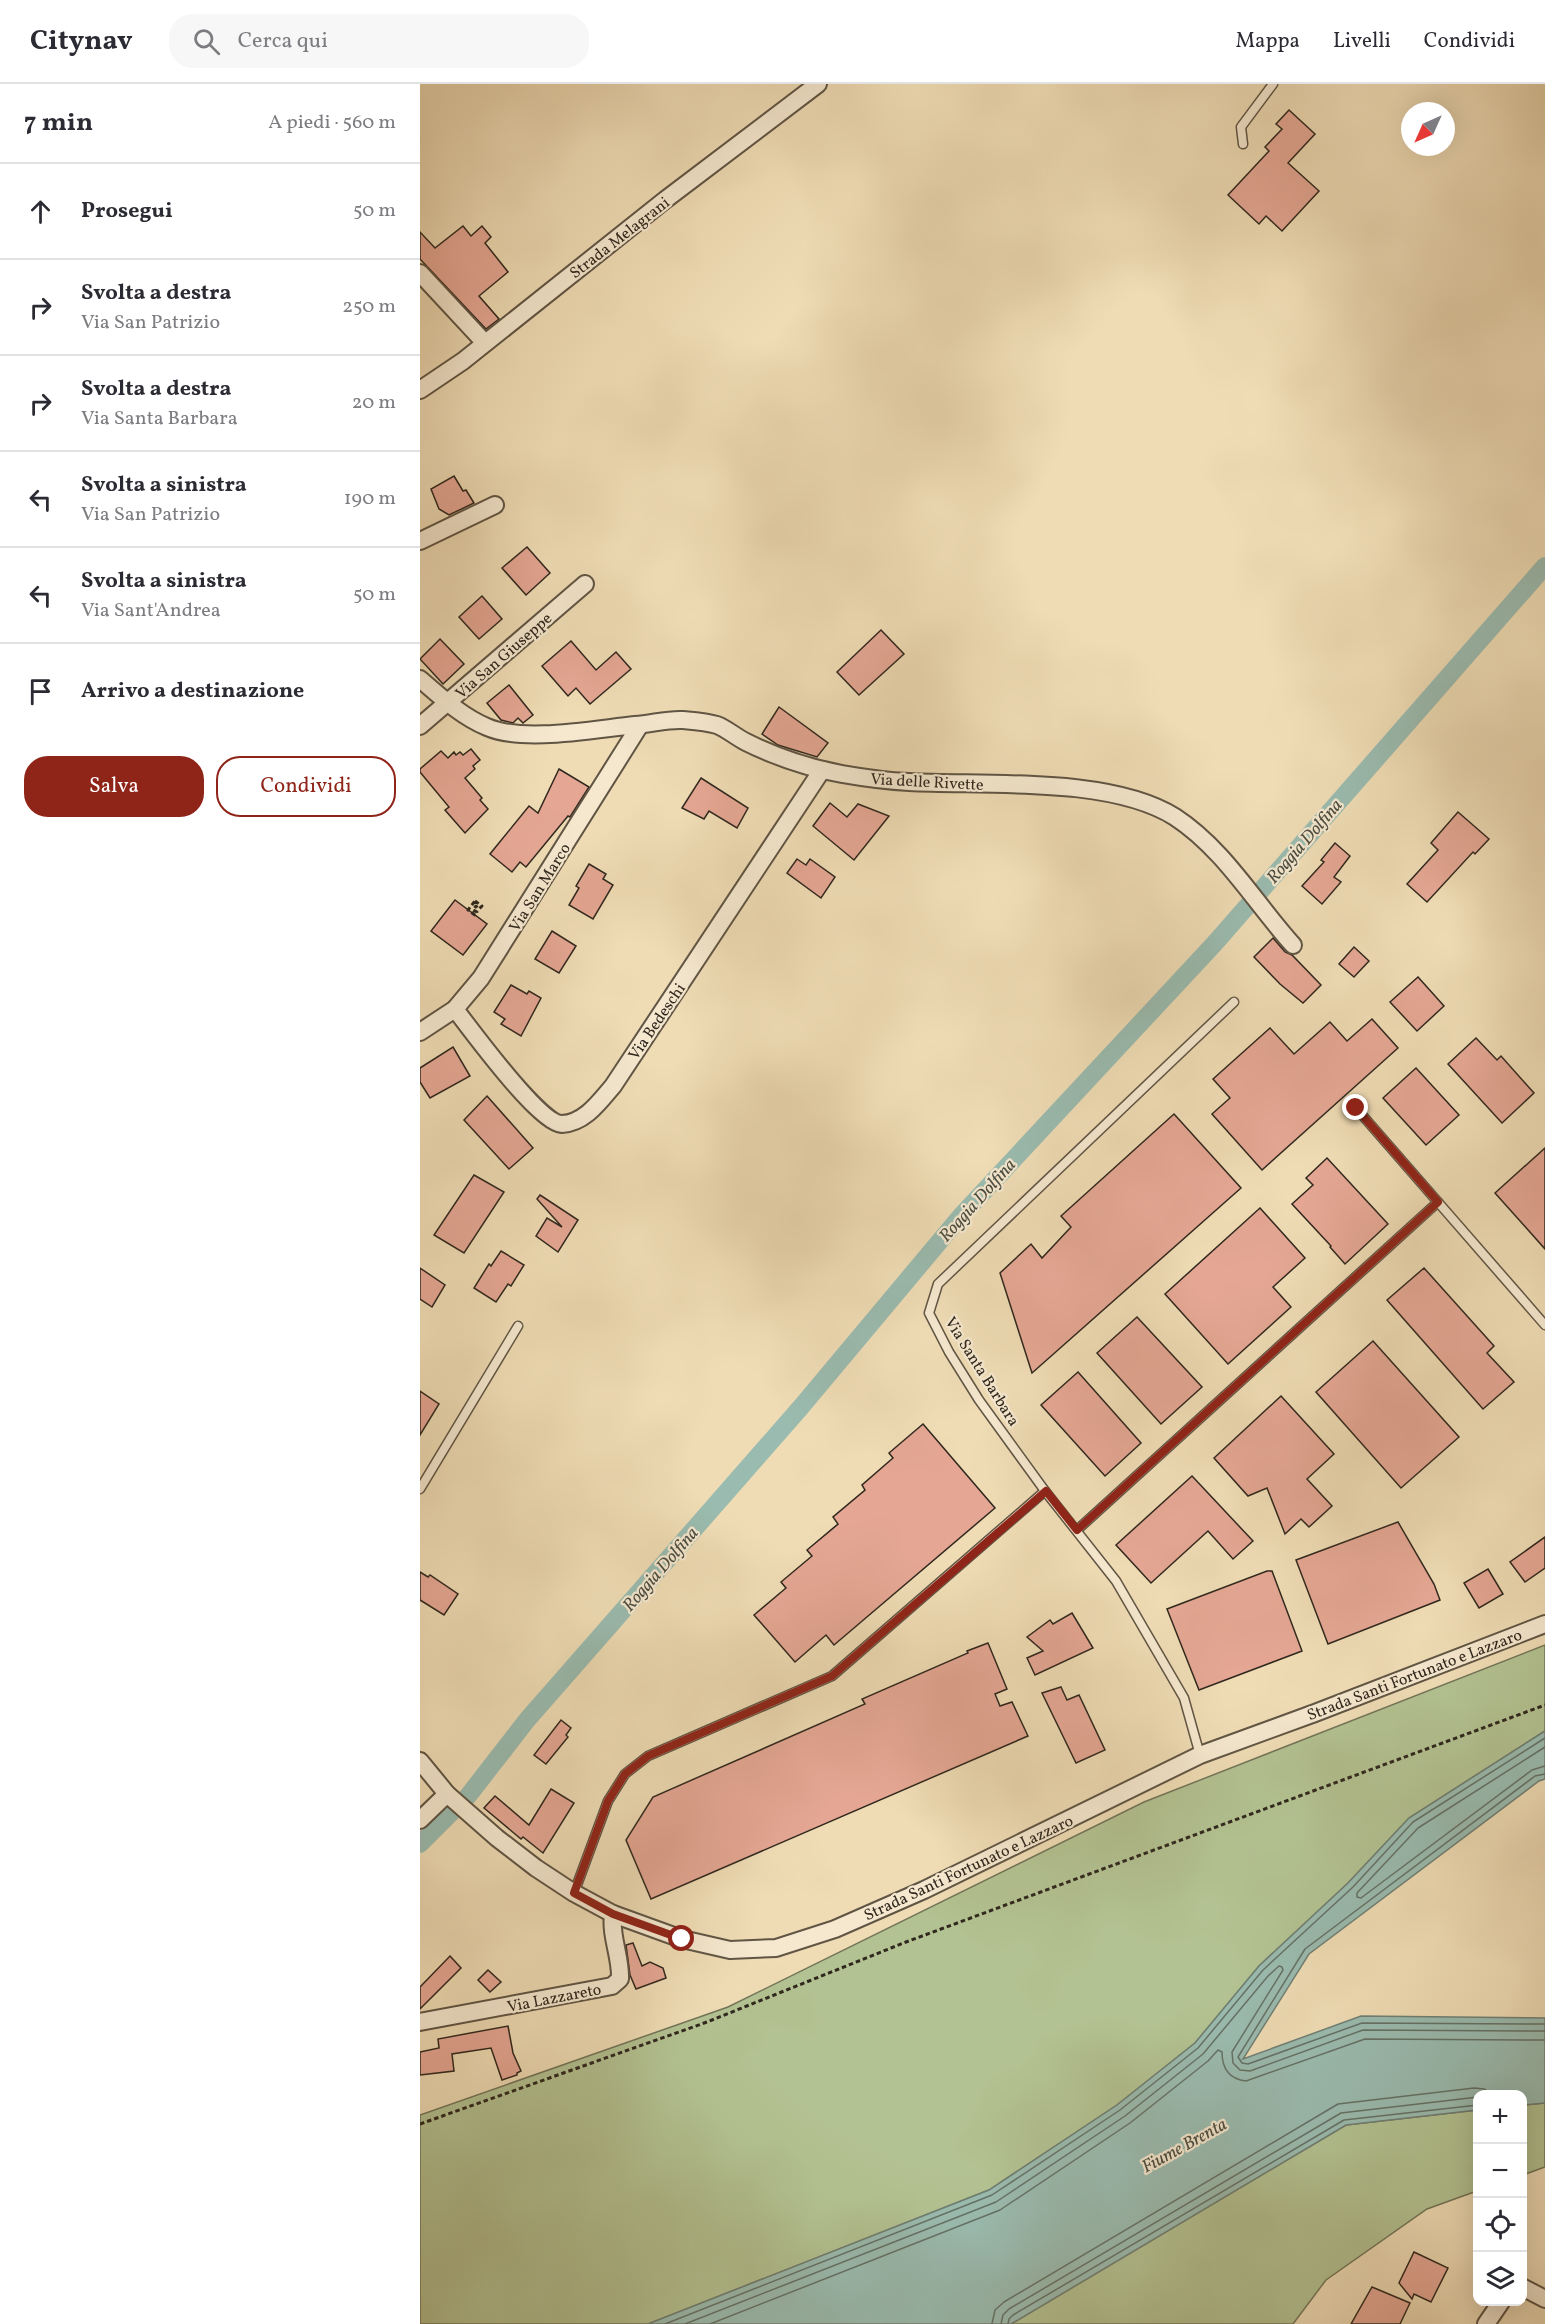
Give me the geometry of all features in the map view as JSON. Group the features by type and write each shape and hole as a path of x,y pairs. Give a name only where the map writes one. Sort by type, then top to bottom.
{"street":[{"name":"Strada Melagrani","path":"420,390 485,343 674,193 818,84"},
{"path":"420,273 485,343"},
{"path":"420,541 495,506"},
{"name":"Via San Giuseppe","path":"420,726 585,584"},
{"name":"Via delle Rivette","path":"420,679 447,703 488,727 511,733 563,732 640,725 673,719 717,725 746,742 822,770 909,782 1053,786 1110,793 1140,802 1176,818 1200,837 1293,945"},
{"name":"Via San Marco","path":"420,1032 455,1009 481,978 640,725"},
{"name":"Via Bedeschi","path":"455,1009 514,1083 545,1117 560,1124 576,1120 588,1113 613,1086 822,770"},
{"name":"Strada Santi Fortunato e Lazzaro","path":"420,1761 470,1815 536,1868 574,1893 613,1914 682,1939 730,1950 776,1948 835,1929 924,1890 1200,1755 1545,1624"},
{"path":"420,1820 451,1796"},
{"name":"Via Lazzareto","path":"420,2022 612,1986 620,1979 621,1964 612,1926 613,1914"},
{"path":"1527,2290 1545,2299"},
{"path":"1486,2324 1498,2306"}],"lane":[{"path":"1243,144 1241,127 1273,84"},
{"name":"Via Santa Barbara","path":"1200,1755 1184,1698 1116,1581 979,1400 949,1352 929,1313 938,1284 1234,1002"},
{"path":"1356,1108 1545,1325"},
{"path":"1077,1530 1438,1202"},
{"path":"420,1489 518,1326"},
{"path":"574,1893 608,1801 625,1774 648,1756 832,1676 1046,1491"}],"path":[{"path":"475,901 482,906 480,909 476,906 473,910 477,912 475,915 468,910 475,901"},
{"path":"420,2124 707,2022 917,1938 1545,1705"}],"green space":[{"path":"1545,1645 1545,1731 1409,1818 1348,1883 1259,1966 1195,2043 1117,2105 989,2190 648,2324 420,2324 420,2115 728,2007 1144,1802"},
{"path":"1545,2103 1545,2167 1527,2174 1527,2144 1527,2105"},
{"path":"1473,2110 1473,2192 1427,2209 1326,2280 1293,2324 1011,2324 1346,2125"}],"water":[{"name":"Fiume Brenta","path":"1545,1731 1545,1779 1539,1781 1309,1954 1243,2059 1361,2016 1545,2018 1545,2103 1527,2105 1527,2090 1473,2090 1473,2110 1346,2125 1011,2324 648,2324 989,2190 1117,2105 1195,2043 1259,1966 1348,1883 1409,1818"}],"building":[{"path":"1289,110 1315,134 1288,163 1319,191 1282,231 1266,216 1259,224 1228,195 1269,151 1265,147 1282,129 1276,124"},
{"path":"463,226 471,236 482,226 491,237 485,243 508,272 479,296 499,319 486,329 420,259 420,232 435,248"},
{"path":"454,476 474,503 449,515 439,509 431,489"},
{"path":"527,547 550,573 526,595 502,568"},
{"path":"482,596 502,619 479,639 459,617"},
{"path":"881,630 904,654 859,695 837,672"},
{"path":"440,639 464,664 443,684 420,659"},
{"path":"571,641 596,670 616,652 631,669 590,704 576,688 568,696 542,666"},
{"path":"509,685 533,715 523,723 518,718 513,723 501,720 487,703"},
{"path":"779,707 828,743 817,757 778,745 762,734"},
{"path":"471,749 480,760 473,766 475,769 465,778 488,809 465,833 445,810 449,807 420,772 420,769 441,751 448,758 454,752 456,755 460,752 463,755"},
{"path":"559,769 589,787 570,817 568,816 526,867 520,862 512,872 490,854 529,806 538,813"},
{"path":"701,778 748,808 737,828 709,811 704,819 682,808"},
{"path":"830,803 847,817 858,804 889,816 854,860 813,826"},
{"path":"1458,812 1489,839 1475,854 1473,852 1427,902 1407,884 1438,850 1431,843"},
{"path":"1335,843 1350,856 1334,877 1341,882 1322,904 1302,886 1324,862 1321,860"},
{"path":"797,859 806,865 810,859 835,877 821,898 787,873"},
{"path":"589,864 606,874 603,879 613,885 593,919 569,905 579,888 576,886"},
{"path":"455,900 487,924 463,955 431,931"},
{"path":"552,931 576,946 559,973 535,959"},
{"path":"1273,938 1321,985 1303,1003 1280,984 1254,957"},
{"path":"1354,947 1369,961 1354,977 1339,964"},
{"path":"1418,977 1444,1006 1417,1031 1390,1002"},
{"path":"511,985 527,994 529,991 541,998 521,1036 501,1024 505,1019 494,1012"},
{"path":"1372,1019 1398,1048 1262,1170 1212,1114 1230,1098 1213,1079 1270,1028 1294,1054 1330,1022 1347,1041"},
{"path":"1476,1038 1497,1060 1501,1056 1534,1093 1502,1123 1448,1064"},
{"path":"453,1047 470,1076 430,1098 420,1082 420,1068"},
{"path":"1416,1068 1459,1115 1426,1145 1383,1098"},
{"path":"487,1096 533,1148 509,1169 464,1120"},
{"path":"1174,1114 1241,1188 1032,1373 1000,1273 1031,1244 1042,1258 1071,1227 1061,1216"},
{"path":"1545,1148 1545,1249 1495,1193"},
{"path":"1327,1158 1388,1224 1345,1264 1292,1204 1313,1185 1306,1178"},
{"path":"474,1175 504,1192 464,1253 434,1235"},
{"path":"540,1195 578,1220 558,1252 536,1236 547,1218 562,1227 537,1199"},
{"path":"1260,1208 1305,1258 1273,1287 1291,1307 1228,1364 1165,1294"},
{"path":"501,1251 524,1265 511,1286 508,1284 496,1302 474,1288 489,1264 491,1266"},
{"path":"420,1268 445,1285 432,1307 420,1299"},
{"path":"1424,1268 1494,1346 1487,1353 1514,1382 1483,1409 1387,1300"},
{"path":"1137,1317 1202,1387 1161,1424 1097,1353"},
{"path":"1373,1341 1459,1437 1401,1488 1316,1392"},
{"path":"1078,1372 1141,1443 1105,1476 1041,1405"},
{"path":"420,1391 439,1404 420,1435"},
{"path":"1281,1396 1334,1454 1307,1479 1332,1506 1309,1527 1301,1519 1285,1534 1267,1488 1248,1496 1214,1458"},
{"path":"923,1424 995,1508 834,1645 826,1635 795,1662 754,1615 786,1588 781,1582 812,1556 807,1550 838,1524 833,1517 865,1490 862,1485 893,1458 889,1453"},
{"path":"1192,1476 1253,1541 1233,1559 1208,1531 1151,1583 1116,1545"},
{"path":"1398,1522 1434,1584 1440,1600 1328,1644 1296,1560"},
{"path":"1545,1537 1545,1568 1525,1582 1510,1562"},
{"path":"1488,1569 1503,1594 1479,1608 1464,1583"},
{"path":"1272,1571 1302,1651 1199,1690 1167,1609"},
{"path":"420,1572 428,1577 430,1575 458,1594 444,1615 420,1600"},
{"path":"1072,1613 1093,1648 1035,1675 1027,1658 1043,1651 1027,1637 1050,1620 1053,1624"},
{"path":"988,1643 1007,1689 995,1694 1000,1706 1012,1702 1028,1736 651,1899 626,1840 653,1797 865,1704 862,1699"},
{"path":"1061,1687 1067,1700 1079,1695 1105,1750 1076,1763 1042,1693"},
{"path":"561,1720 571,1728 566,1735 568,1737 546,1764 534,1755"},
{"path":"551,1789 574,1803 543,1853 523,1837 521,1839 484,1808 495,1796 529,1825"},
{"path":"633,1943 642,1966 650,1962 663,1968 666,1978 636,1989 630,1975 626,1945"},
{"path":"450,1956 461,1968 420,2009 420,1987"},
{"path":"488,1970 501,1982 490,1992 478,1980"},
{"path":"508,2026 513,2053 521,2071 517,2075 502,2080 491,2048 452,2054 454,2071 420,2075 420,2052 439,2048 438,2039"},
{"path":"1414,2252 1448,2268 1431,2302 1414,2294 1412,2299 1399,2283"},
{"path":"1372,2287 1410,2303 1400,2324 1351,2324"}],"waterway":[{"name":"Roggia Dolfina","path":"420,1844 468,1796 527,1720 801,1407 960,1217 1215,943 1545,566"}],"route":[{"path":"682,1939 613,1914 574,1893 584,1870 596,1829 608,1801 625,1774 648,1756 832,1676 1046,1491 1077,1530 1438,1202 1356,1108"}]}
